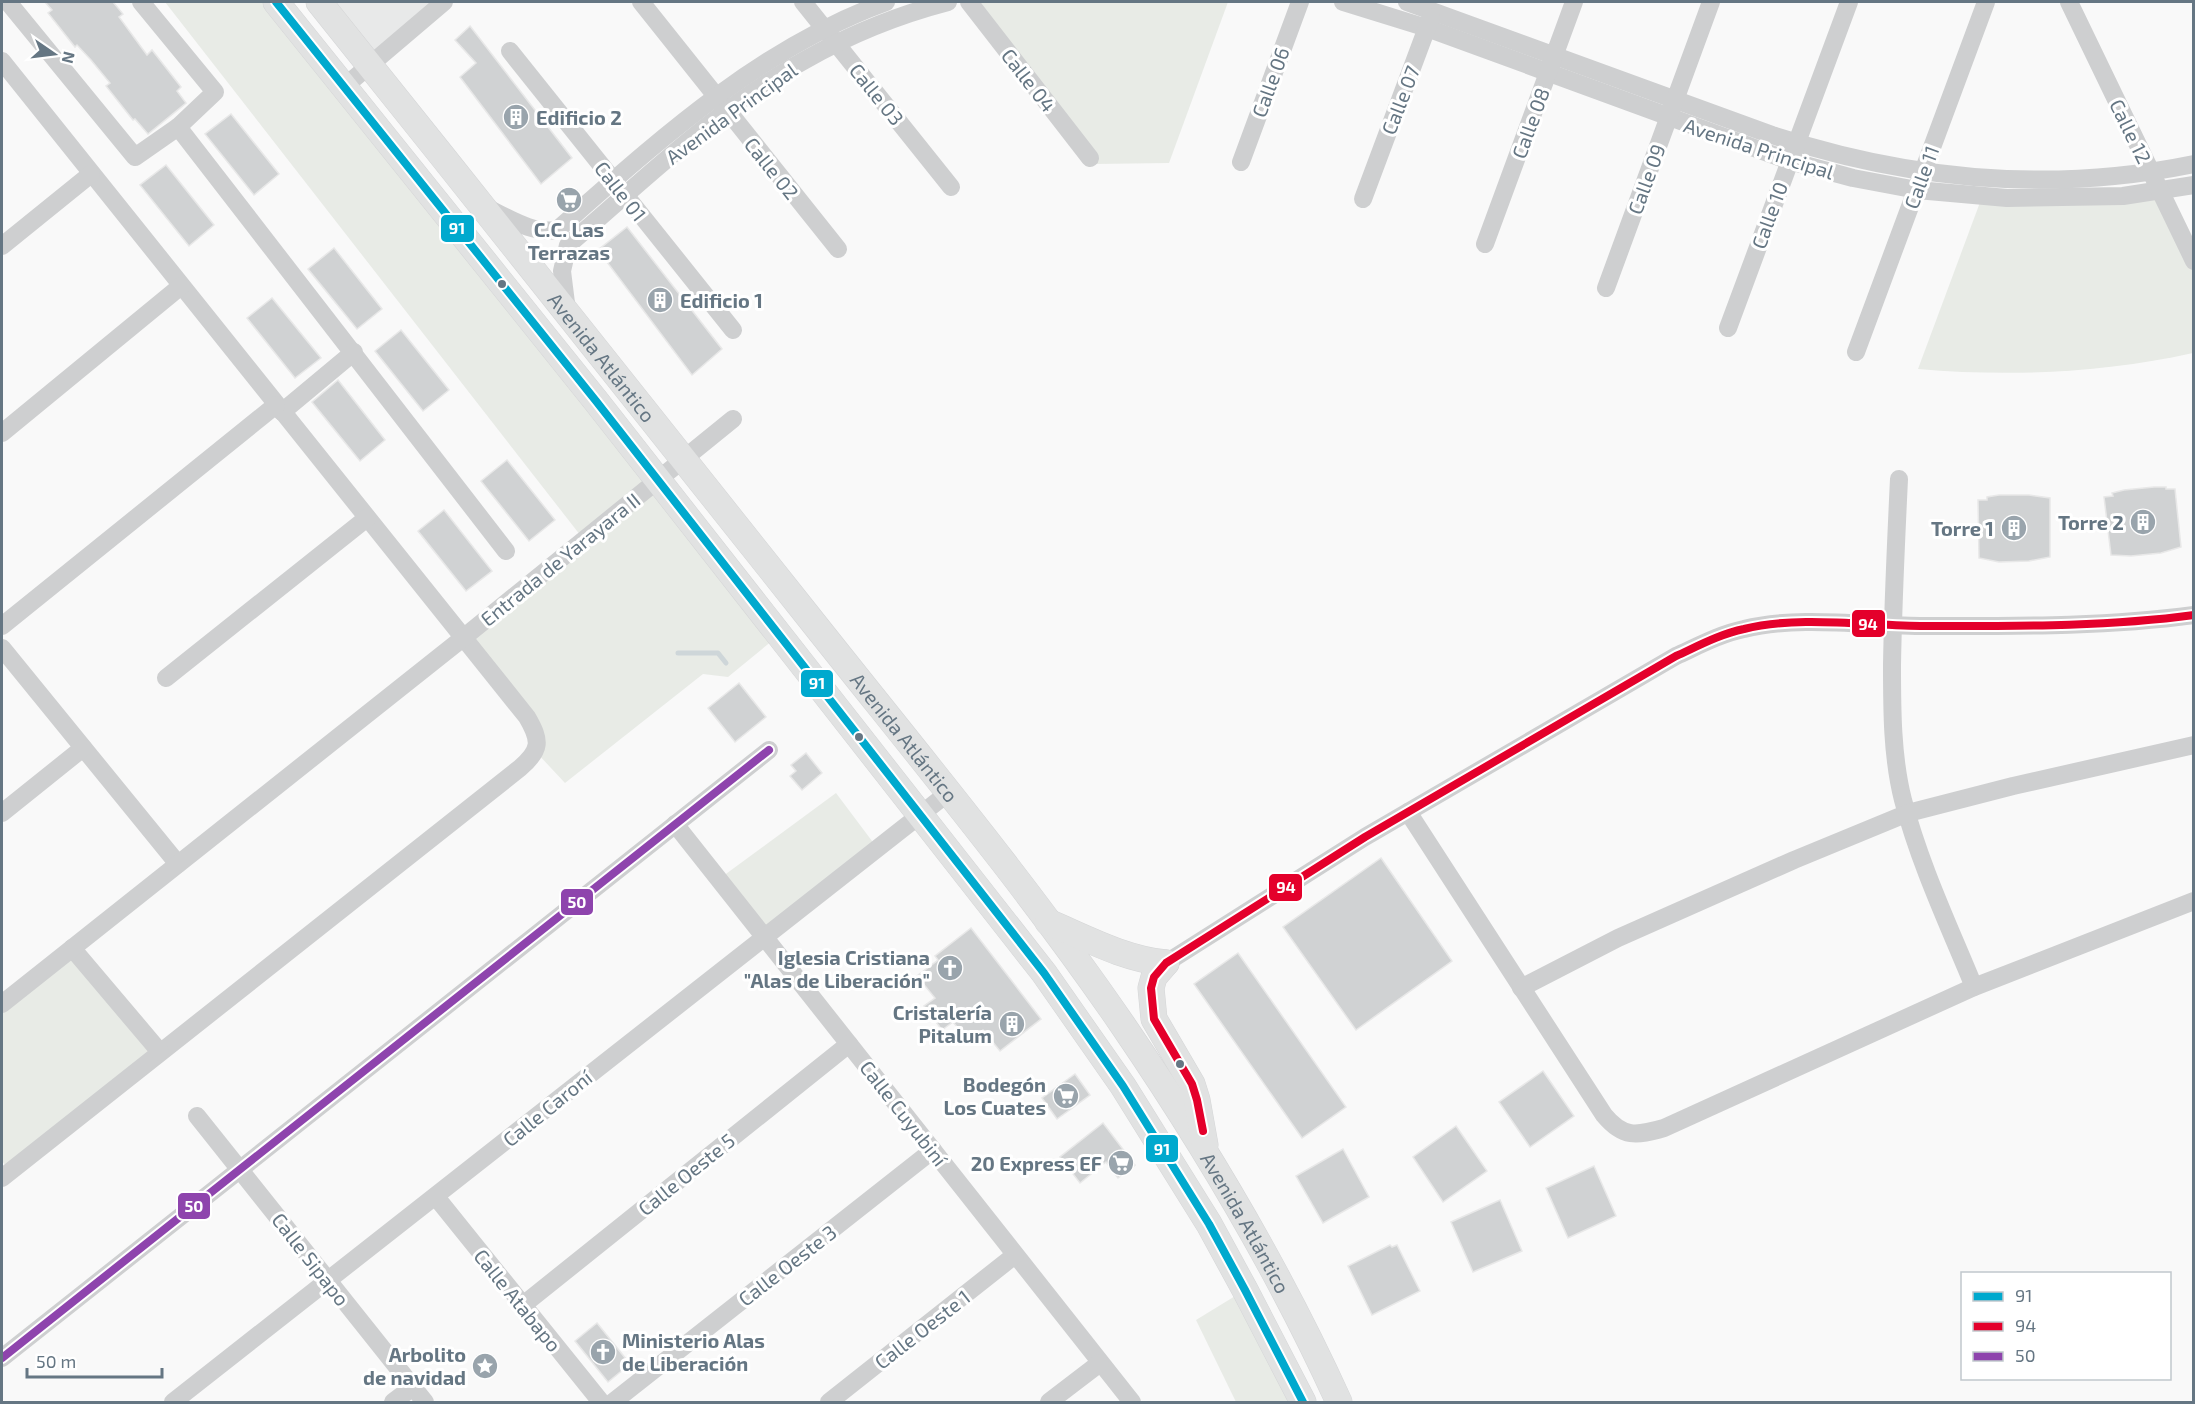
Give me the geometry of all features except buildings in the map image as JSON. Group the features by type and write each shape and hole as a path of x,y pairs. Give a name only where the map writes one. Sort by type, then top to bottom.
{"main road":[{"name":"Avenida Atlántico","path":"276,2 658,481 1044,973 1122,1086 1209,1224 1302,1402"},
{"name":"Avenida Atlántico","path":"319,2 948,793 1122,1024 1207,1157 1277,1277 1339,1402"},
{"path":"1047,922 1131,956 1166,963"},
{"path":"1166,963 1154,977 1151,988 1154,1019 1168,1047 1192,1084 1207,1157"}],"street":[{"path":"8,2 135,157 178,126 215,92 141,2"},
{"path":"344,87 444,2"},
{"name":"Calle 02","path":"641,2 838,249"},
{"name":"Calle 03","path":"803,2 951,187"},
{"name":"Avenida Principal","path":"483,206 531,229 547,232 557,230 715,96 772,58 825,29 886,2"},
{"name":"Avenida Principal","path":"568,313 562,271 568,245 727,111 805,60 837,44 889,20 948,2"},
{"name":"Calle 04","path":"969,2 1090,158"},
{"name":"Calle 06","path":"1241,162 1300,2"},
{"name":"Avenida Principal","path":"1343,2 1427,28 1668,117 1826,172 1917,190 1982,197 2033,199 2090,198 2159,191 2193,184"},
{"name":"Avenida Principal","path":"1407,2 1435,6 1554,55 1674,99 1796,143 1852,158 1923,172 1983,178 2054,180 2094,179 2193,164"},
{"name":"Calle 08","path":"1485,244 1574,2"},
{"name":"Calle 09","path":"1606,288 1711,2"},
{"name":"Calle 10","path":"1728,328 1849,2"},
{"name":"Calle 11","path":"1856,352 1986,2"},
{"name":"Calle 12","path":"2069,2 2193,261"},
{"name":"Calle 07","path":"1363,199 1435,6"},
{"name":"Calle 01","path":"510,51 733,330"},
{"path":"2,61 527,717 537,736 537,745 531,759 160,1052 4,1170"},
{"path":"178,126 506,551"},
{"path":"2,246 91,174"},
{"path":"2,433 181,286"},
{"path":"2,626 279,408 354,352"},
{"name":"Entrada de Yarayara II","path":"2,1004 463,638 733,419"},
{"path":"1899,479 1893,625 1894,735 1903,800 1926,871 1974,987"},
{"path":"166,678 367,518"},
{"path":"1166,963 1408,812 1676,656 1722,635 1745,628 1804,623 2117,624 2193,615"},
{"path":"2,648 178,864"},
{"path":"1521,988 1618,938 1794,860 1908,813 2193,744"},
{"path":"2,813 83,748"},
{"path":"2,1358 769,750"},
{"name":"Calle Caroní","path":"173,1402 948,793"},
{"path":"1408,812 1604,1115 1614,1127 1622,1132 1634,1134 1664,1128 1974,987 2193,901"},
{"name":"Calle Cuyubiní","path":"675,824 766,936 1132,1402"},
{"path":"72,948 160,1052"},
{"name":"Calle Oeste 5","path":"523,1305 849,1044"},
{"name":"Calle Sipapo","path":"197,1116 425,1402"},
{"name":"Calle Oeste 3","path":"613,1402 933,1150"},
{"name":"Calle Atabapo","path":"436,1197 601,1402"},
{"name":"Calle Oeste 1","path":"829,1402 1015,1255"},
{"path":"1050,1402 1100,1363"},
{"path":"393,1402 413,1387"}],"shaded area":[{"path":"165,2 276,2 778,636 728,677 703,674 565,783 536,752 537,745 463,638 584,540"},
{"path":"319,2 444,2 370,65"},
{"path":"969,2 1228,2 1169,163 1095,164"},
{"path":"2159,191 2193,261 2193,353 2125,365 2057,372 1988,373 1918,369 1982,197"},
{"path":"836,793 878,849 766,936 719,879"},
{"path":"72,948 160,1052 10,1171 2,1161 2,1004"},
{"path":"1245,1290 1303,1402 1236,1402 1196,1320"}],"waterway":[{"path":"678,653 718,653 726,663"}],"transit line":[{"name":"91","path":"276,2 596,401 1044,973 1123,1086 1209,1224 1303,1402"},
{"name":"94","path":"1203,1131 1192,1084 1154,1019 1151,988 1154,977 1166,963 1365,837 1676,656 1735,631 1787,623 2026,626 2127,622 2194,615"},
{"name":"50","path":"2,1358 769,750"}],"place":[{"name":"Edificio 2","path":"516,117"},
{"name":"C.C. Las Terrazas","path":"569,200"},
{"name":"Edificio 1","path":"660,300"},
{"name":"Torre 2","path":"2143,522"},
{"name":"Torre 1","path":"2014,528"},
{"name":"Iglesia Cristiana \"Alas de Liberación\"","path":"950,968"},
{"name":"Cristalería Pitalum","path":"1012,1024"},
{"name":"Bodegón Los Cuates","path":"1066,1096"},
{"name":"20 Express EF","path":"1121,1163"},
{"name":"Ministerio Alas de Liberación","path":"603,1352"},
{"name":"Arbolito de navidad","path":"485,1366"}]}
